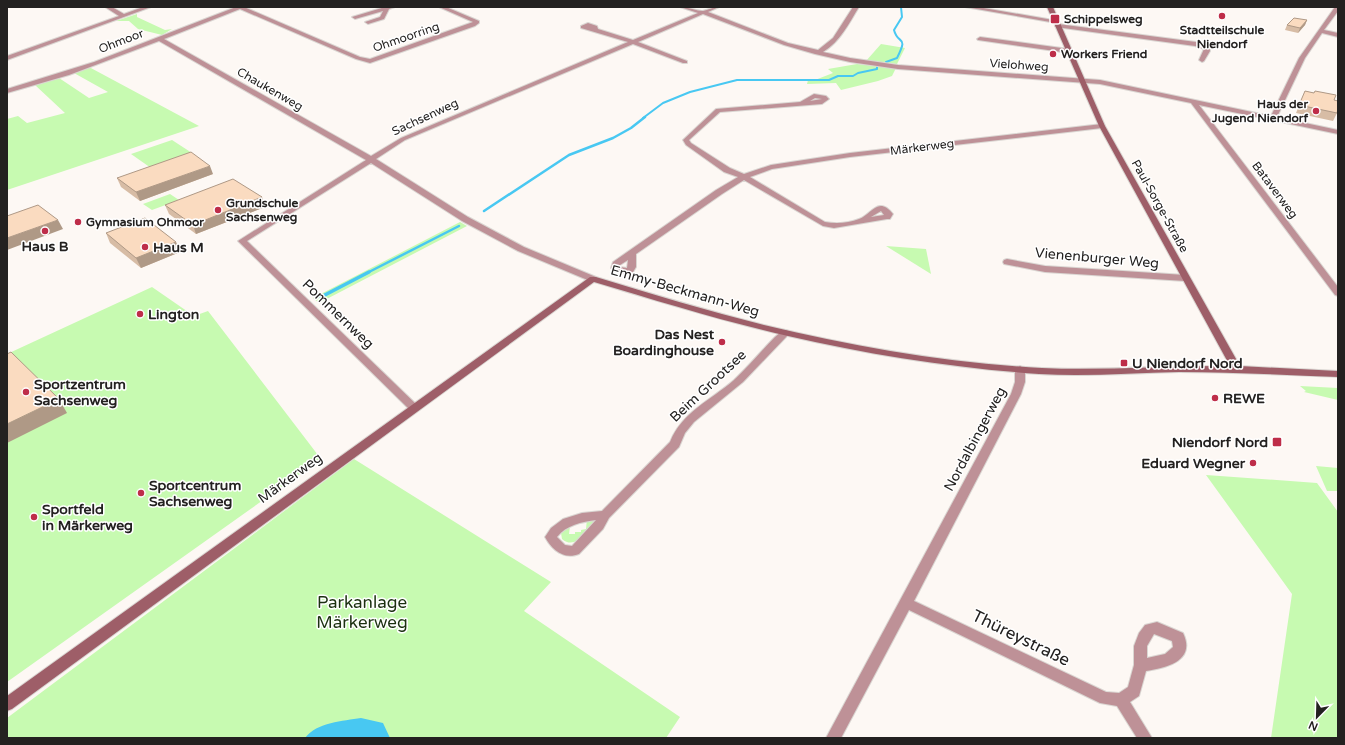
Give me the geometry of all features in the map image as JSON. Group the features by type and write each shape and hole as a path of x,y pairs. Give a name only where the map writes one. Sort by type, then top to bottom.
{"street":[{"path":"108,7 124,16"},
{"path":"7,58 148,7"},
{"name":"Ohmoorring","path":"241,7 358,58 370,60 398,53 473,25 476,22 442,7"},
{"name":"Ohmoor","path":"7,91 50,79 241,7"},
{"path":"683,7 702,12"},
{"name":"Sachsenweg","path":"242,241 370,159 416,133 716,7"},
{"path":"817,53 827,48 835,39 856,7"},
{"path":"968,7 1057,23 1201,45 1207,48 1202,60"},
{"name":"Paul-Sorge-Straße","path":"1050,7 1081,81 1102,126 1237,370"},
{"path":"1273,118 1302,58 1338,7"},
{"path":"355,17 389,8"},
{"path":"373,12 384,14 389,8"},
{"name":"Vielohweg","path":"702,12 786,44 817,53 850,60 894,66 1100,82 1338,132"},
{"name":"Ohmoorring","path":"368,22 382,18 384,14"},
{"path":"596,30 685,62"},
{"path":"1320,31 1338,35"},
{"path":"980,38 1068,51"},
{"name":"Chaukenweg","path":"159,39 370,159"},
{"name":"Bataverweg","path":"1192,101 1338,293"},
{"path":"802,104 718,110 686,140 688,144 727,170 744,177 823,224 834,226 865,220"},
{"name":"Märkerweg","path":"632,254 719,192 744,177 760,170 784,164 1102,126"},
{"name":"Emmy-Beckmann-Weg","path":"370,159 466,219 521,248 593,278 718,316 785,333 894,354 1020,369"},
{"name":"Pommernweg","path":"242,241 414,408"},
{"name":"Vienenburger Weg","path":"1007,262 1045,269 1185,278"},
{"name":"Märkerweg","path":"7,704 593,278"},
{"name":"Beim Grootsee","path":"605,516 675,444 678,434 682,428 713,400 733,387 771,345 785,333"},
{"path":"1020,369 1088,372 1201,369 1338,374"},
{"name":"Nordalbingerweg","path":"833,738 1016,394 1020,382 1020,369"},
{"name":"Thüreystraße","path":"906,603 1085,690 1105,698 1121,700"},
{"path":"1141,665 1134,691 1121,700 1145,738"}],"green space":[{"path":"137,14 137,17 165,30 172,29 162,35 138,29 129,21 116,21"},
{"path":"881,44 905,48 897,64 866,61"},
{"path":"857,64 896,68 892,76 841,90 836,83 807,84 808,80 815,80 833,73 828,69"},
{"path":"89,67 199,126 7,190 7,119 18,116 27,123 65,113 35,85 59,78 89,98 108,92 74,73"},
{"path":"172,140 192,153 151,168 131,154"},
{"path":"170,194 179,200 152,210 143,204"},
{"path":"460,222 467,226 319,303 313,298"},
{"path":"886,246 926,249 931,274"},
{"name":"Sportcentrum Sachsenweg","path":"152,287 194,316 208,311 321,459 7,682 7,354"},
{"path":"1300,386 1338,388 1338,400 1304,392 1306,391"},
{"name":"Parkanlage Märkerweg","path":"354,459 551,582 524,611 680,717 666,738 7,738 7,718"},
{"path":"1316,466 1338,468 1338,491 1327,491"},
{"path":"1206,475 1317,483 1338,512 1338,738 1271,738 1292,594"},
{"path":"587,519 593,520 594,524 580,539 571,543 562,539 561,533 570,526 569,534 575,534 575,532 581,532 581,530 586,529"}],"water":[{"path":"361,718 383,723 390,738 305,738 323,725"}],"building":[{"path":"1294,18 1307,20 1300,28 1287,25"},
{"path":"1305,91 1314,93 1315,91 1336,95 1334,100 1338,101 1337,113 1299,105"},
{"path":"191,152 210,166 136,192 117,178"},
{"path":"233,179 262,197 193,225 165,205"},
{"path":"38,205 58,220 7,238 7,216"},
{"path":"145,218 176,242 136,258 106,233"},
{"name":"Sportzentrum Sachsenweg","path":"11,352 59,399 7,424 7,354"}],"waterway":[{"path":"886,62 897,58 902,46 902,41 898,38 894,30 902,17 901,7"},
{"path":"643,118 663,103 690,92 737,80 829,80 838,76 853,76 858,73 877,69 877,67"},
{"path":"484,211 569,155 613,138 631,128 645,117"},
{"path":"367,273 459,226"},
{"path":"321,297 369,272"}],"place":[{"name":"Stadtteilschule Niendorf","path":"1222,16"},
{"name":"Schippelsweg","path":"1055,19"},
{"name":"Workers Friend","path":"1053,54"},
{"name":"Haus der Jugend Niendorf","path":"1316,111"},
{"name":"Grundschule Sachsenweg","path":"218,210"},
{"name":"Gymnasium Ohmoor","path":"78,222"},
{"name":"Haus B","path":"45,231"},
{"name":"Haus M","path":"145,247"},
{"name":"Lington","path":"140,314"},
{"name":"Das Nest Boardinghouse","path":"722,342"},
{"name":"U Niendorf Nord","path":"1124,363"},
{"name":"Sportzentrum Sachsenweg","path":"26,392"},
{"name":"REWE","path":"1215,398"},
{"name":"Niendorf Nord","path":"1277,442"},
{"name":"Eduard Wegner","path":"1253,463"},
{"name":"Sportcentrum Sachsenweg","path":"141,493"},
{"name":"Sportfeld in Märkerweg","path":"34,517"}]}
